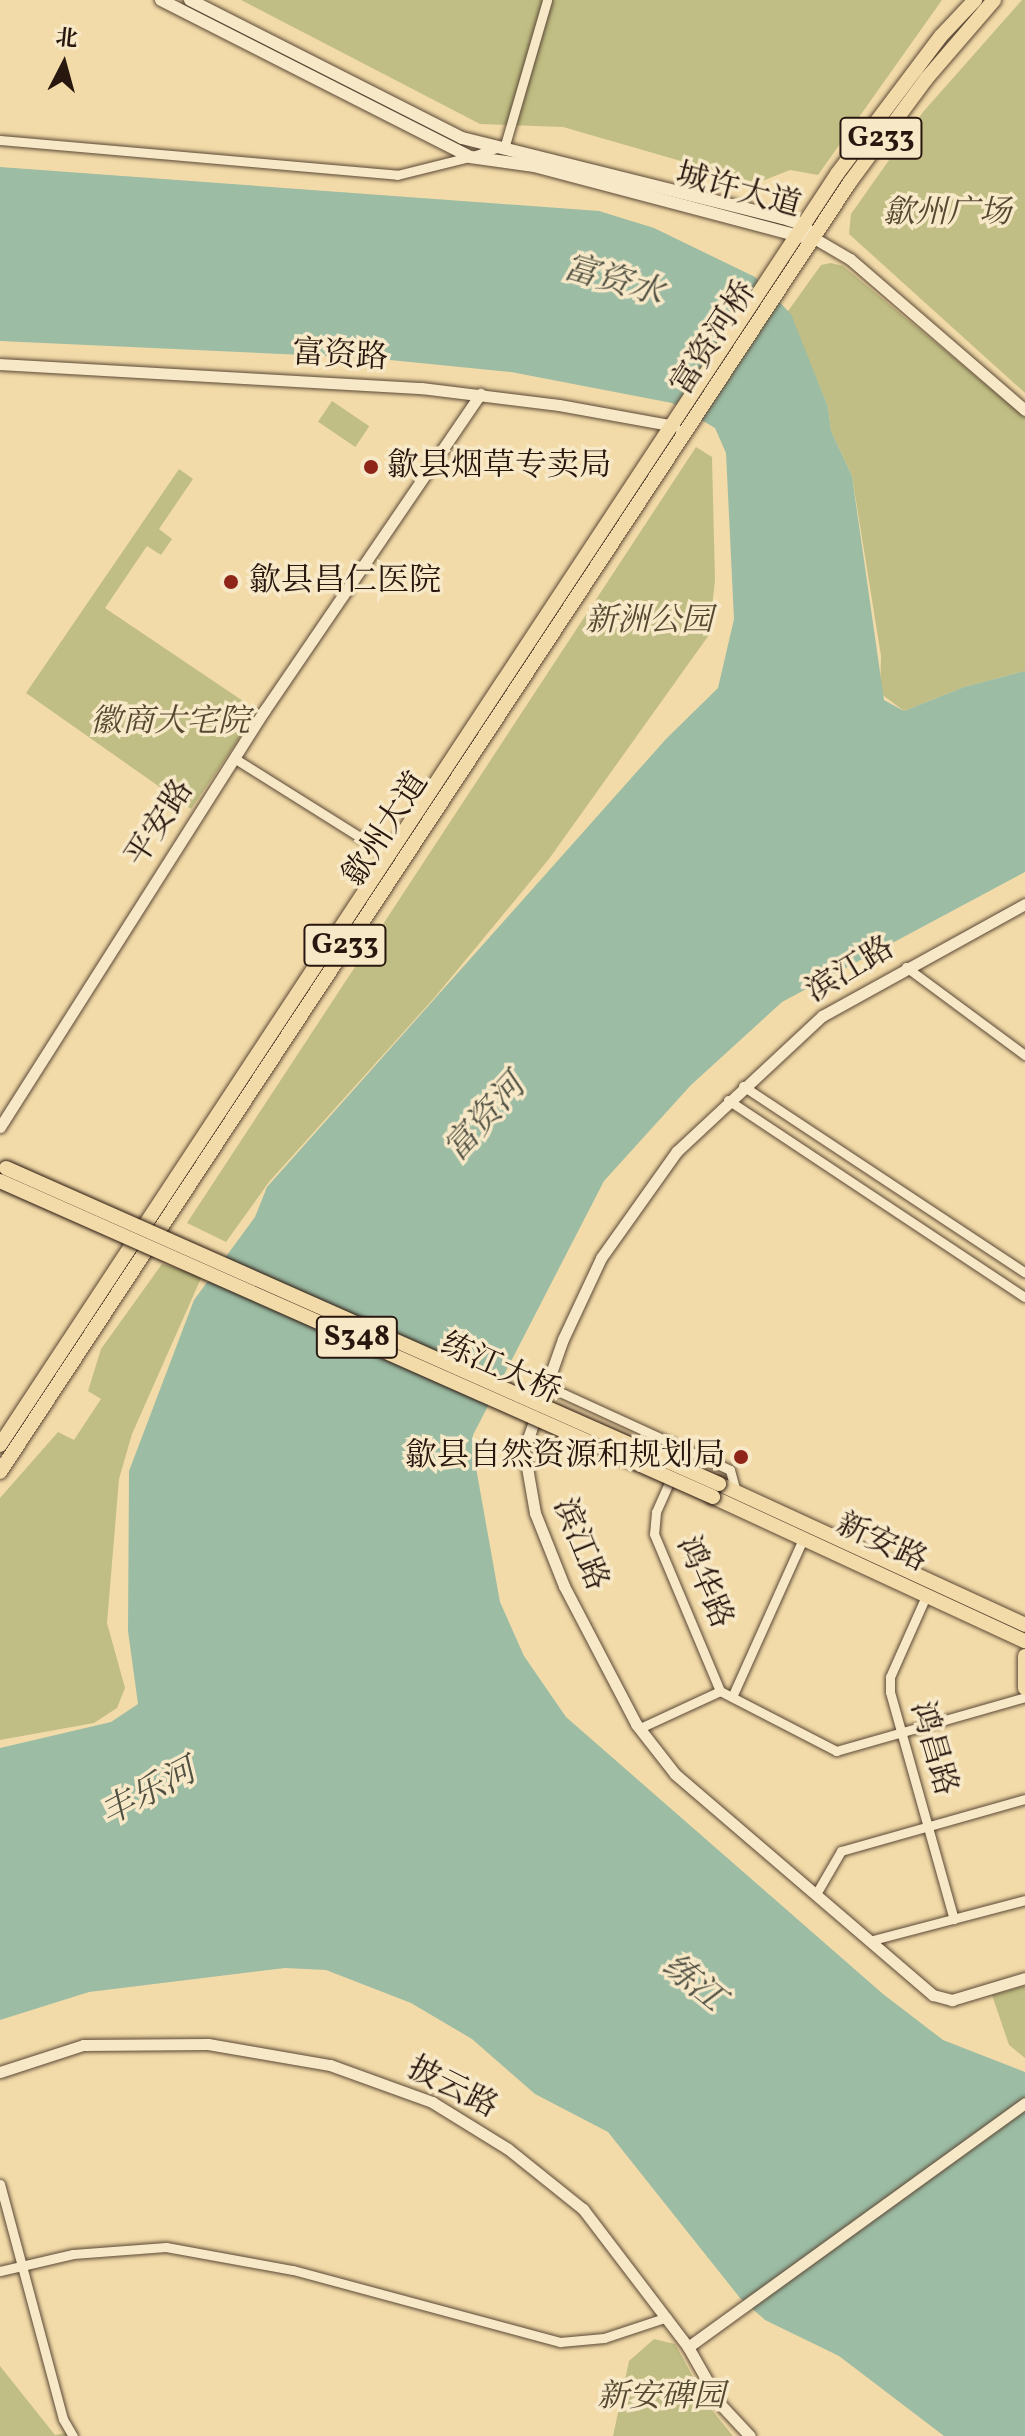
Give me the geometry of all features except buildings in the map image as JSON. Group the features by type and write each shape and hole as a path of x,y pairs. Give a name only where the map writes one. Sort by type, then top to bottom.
{"main road":[{"name":"城许大道","path":"161,0 470,157 534,166 800,231"},
{"name":"城许大道","path":"190,0 415,117 462,138 505,145 800,231 814,238"},
{"name":"G233","path":"776,283 800,231 890,102 975,0"},
{"name":"G233","path":"776,283 814,238 901,110 994,0"},
{"name":"富资河桥","path":"683,421 776,283"},
{"name":"歙州大道","path":"0,1445 387,854 683,421"},
{"name":"歙州大道","path":"0,1472 683,421"},
{"name":"练江大桥","path":"2,1172 716,1491"},
{"name":"新安路","path":"716,1491 736,1492 1025,1625"},
{"name":"新安路","path":"716,1491 803,1539 1025,1641"},
{"path":"1025,1656 1025,1688"}],"street":[{"path":"0,140 397,175 470,157 505,145 547,0"},
{"path":"814,238 850,259 1025,410"},
{"name":"富资路","path":"0,364 480,394 683,421"},
{"name":"平安路","path":"0,1127 234,758 480,394"},
{"path":"234,758 387,854"},
{"name":"滨江路","path":"1025,904 822,1016 728,1100 663,1167 615,1234 575,1310 524,1450 535,1513 564,1586 640,1728 675,1774 918,1985 946,2000 1025,1978"},
{"path":"906,967 1025,1055"},
{"path":"743,1086 1025,1273"},
{"path":"728,1100 1025,1297"},
{"path":"549,1387 730,1470 736,1492"},
{"name":"鸿华路","path":"684,1449 656,1512 654,1534 720,1691"},
{"path":"732,1697 803,1539"},
{"name":"鸿昌路","path":"926,1596 890,1677 900,1733 954,1919"},
{"path":"640,1728 720,1691 836,1751 1025,1697"},
{"path":"816,1894 841,1851 1025,1799"},
{"path":"869,1941 1025,1900"},
{"name":"披云路","path":"0,2072 68,2048 178,2043 266,2051 385,2083 458,2117 563,2191 618,2249 688,2347 721,2405 750,2436"},
{"path":"688,2347 1025,2103"},
{"path":"0,2184 63,2419 73,2436"},
{"path":"0,2271 109,2249 166,2247 293,2270 560,2342 604,2338 667,2317"}],"green space":[{"path":"241,0 942,0 818,175 790,170 757,183 563,127 480,124"},
{"name":"歙州广场","path":"1025,0 1025,393 849,234 851,214 923,112"},
{"path":"831,263 843,266 1025,417 1025,671 964,687 904,711 880,693 881,656 852,476 831,431 828,407 788,311 821,265"},
{"path":"332,401 369,426 355,447 318,422"},
{"name":"新洲公园","path":"696,447 712,457 715,580 709,635 549,859 435,997 269,1182 226,1242 187,1223"},
{"name":"徽商大宅院","path":"179,469 193,479 159,529 172,539 161,555 147,546 105,608 258,711 191,809 26,693"},
{"path":"162,1264 202,1276 132,1434 119,1479 107,1623 125,1688 117,1708 94,1723 0,1740 0,1498 58,1432 74,1440 101,1399 88,1391 101,1349"},
{"path":"1025,1986 1025,2058 1009,2045 992,1995"},
{"name":"新安碑园","path":"654,2339 675,2344 710,2408 733,2436 613,2436 629,2361"},
{"path":"0,2366 55,2435 76,2431 75,2436 0,2436"}],"water":[{"path":"0,167 599,211 654,228 755,277 791,314 828,407 831,431 852,476 884,700 904,711 964,687 1025,671 1025,872 782,1002 691,1085 604,1181 473,1435 473,1451 500,1602 524,1656 566,1717 883,1994 943,2040 1025,2072 1025,2436 944,2436 839,2356 765,2320 740,2298 608,2132 535,2094 472,2039 411,2003 326,1970 285,1968 89,1992 0,2020 0,1748 111,1722 138,1704 128,1631 129,1471 194,1300 255,1217 267,1187 666,739 718,688 734,619 726,453 715,428 672,403 511,372 370,358 0,341"}],"place":[{"name":"歙县烟草专卖局","path":"371,467"},
{"name":"歙县昌仁医院","path":"231,582"},
{"name":"歙县自然资源和规划局","path":"741,1457"}],"water label":[{"name":"富资水","path":"613,282"},
{"name":"富资河","path":"486,1119"},
{"name":"丰乐河","path":"149,1794"},
{"name":"练江","path":"692,1984"}]}
